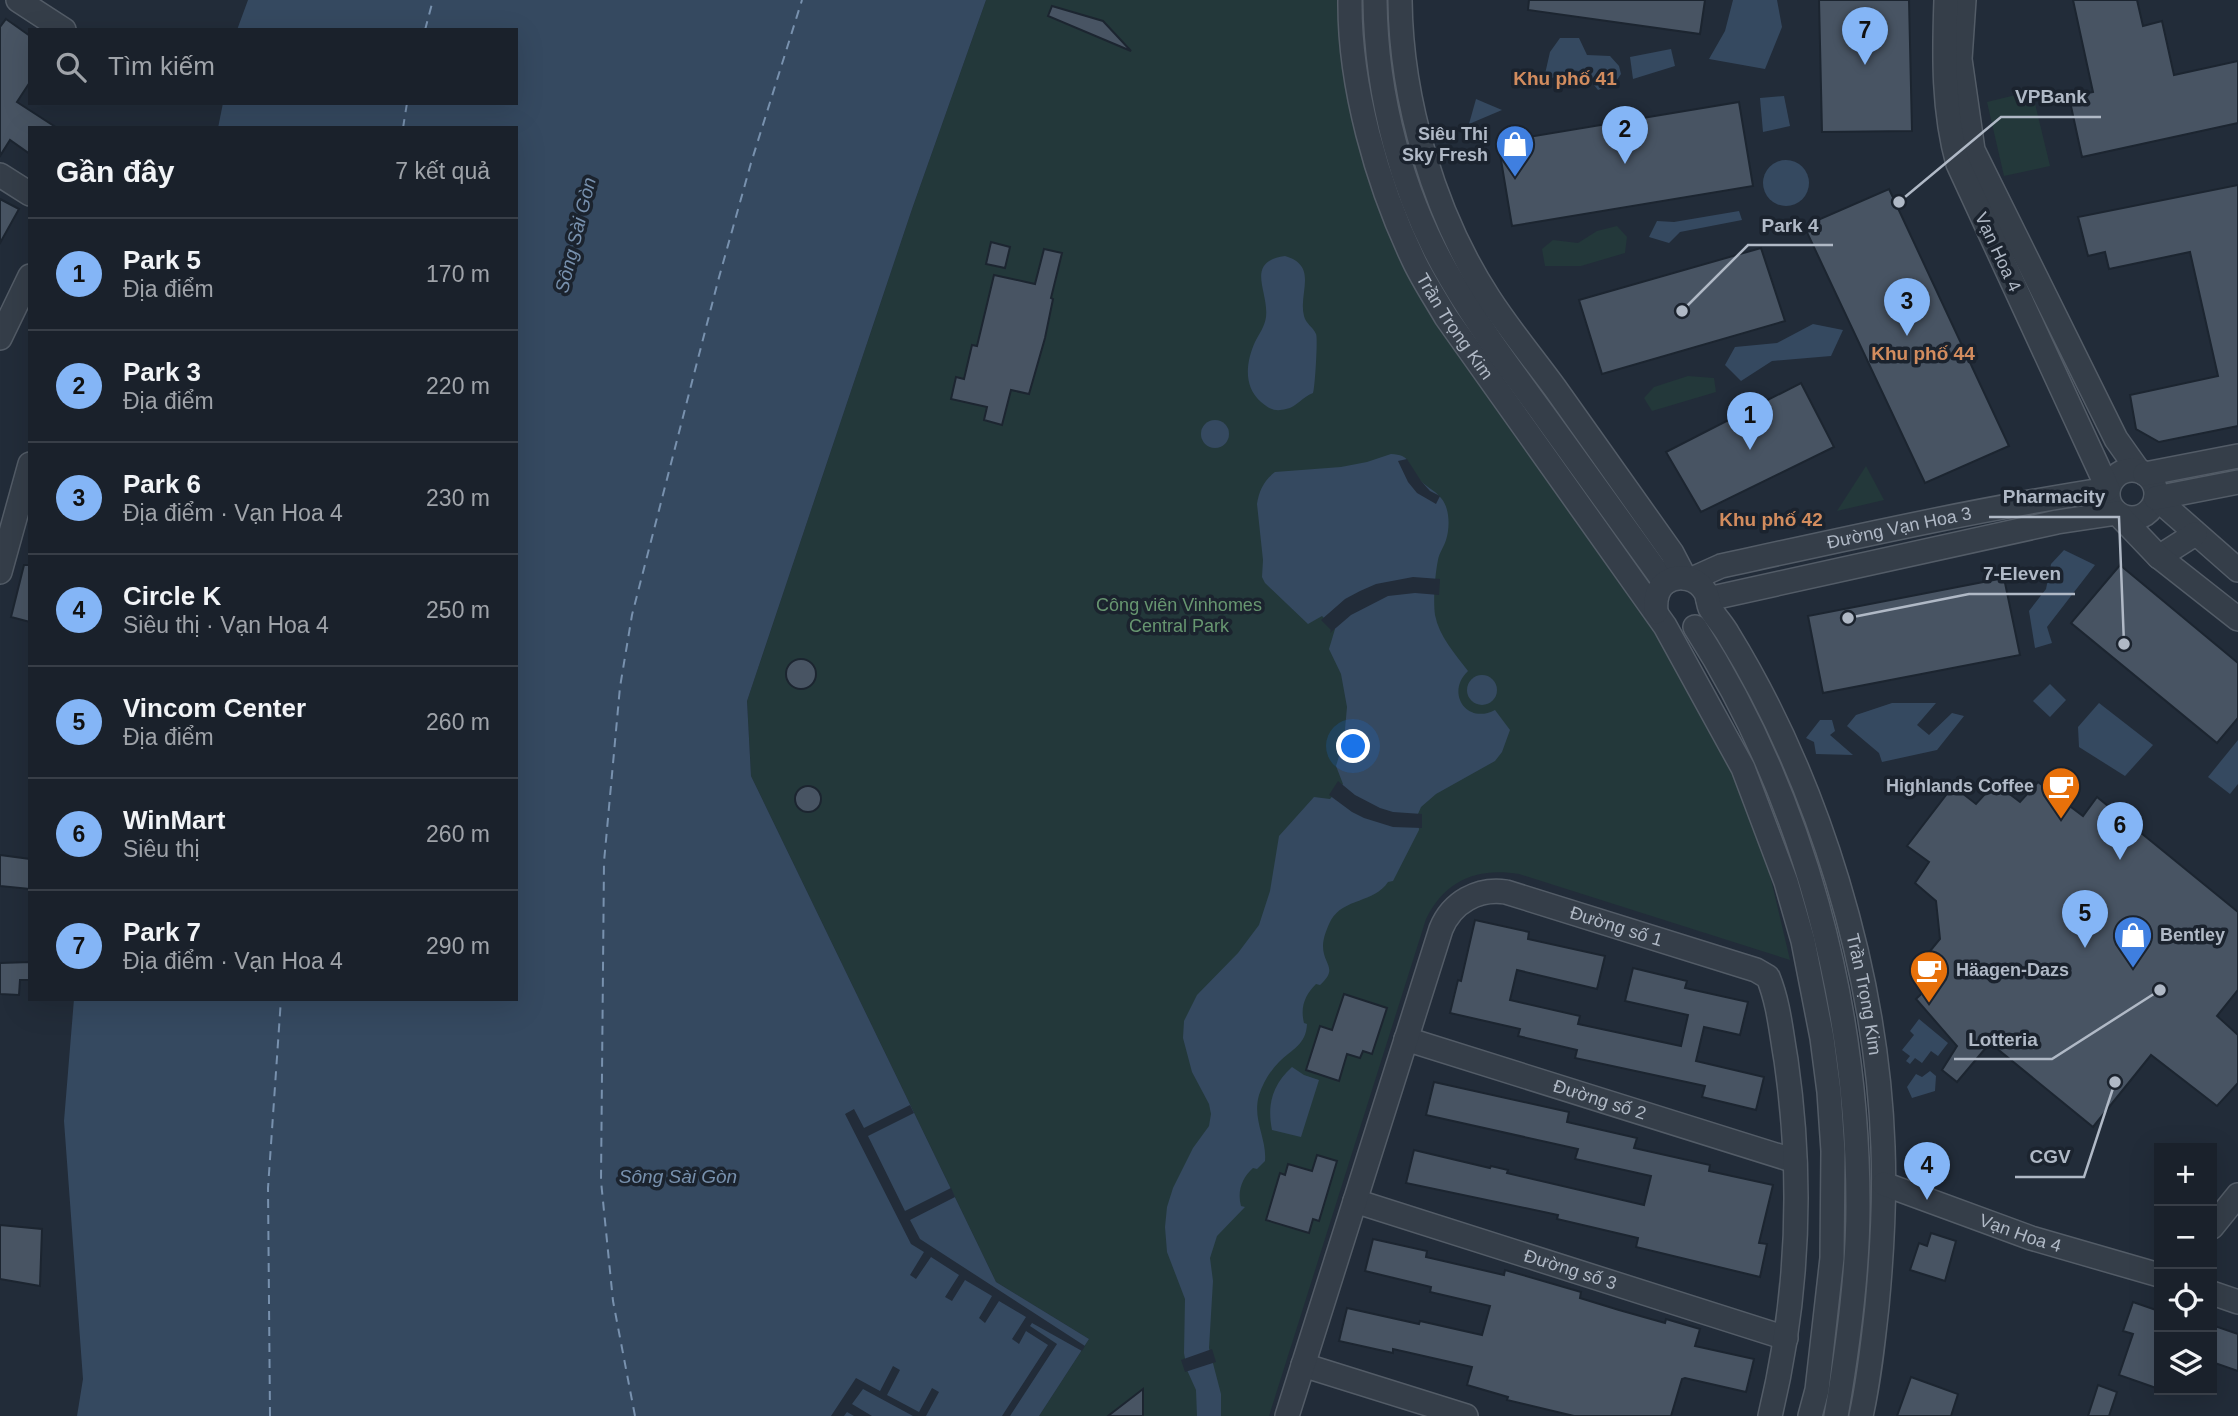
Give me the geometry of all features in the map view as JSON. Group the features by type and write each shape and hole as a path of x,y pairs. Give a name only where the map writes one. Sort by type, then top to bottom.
{"street":[{"path":"18,0 61,28"},
{"name":"Trần Trọng Kim","path":"1350,0 1357,78 1375,163 1415,263 1446,317 1661,619 1743,768 1786,882 1813,987 1829,1092 1833,1151 1832,1258 1828,1305 1810,1416"},
{"name":"Trần Trọng Kim","path":"1375,0 1382,76 1393,137 1407,183 1449,277 1479,325 1681,580 1705,591 1708,602 1763,696 1790,753 1828,851 1851,931 1866,998 1884,1145 1879,1284 1871,1361 1861,1416"},
{"name":"Trần Trọng Kim","path":"1400,0 1409,94 1432,177 1460,244 1489,297 1672,553 1681,580"},
{"name":"Vạn Hoa 4","path":"1945,0 1944,58 1951,138 1958,164 2108,489"},
{"name":"Vạn Hoa 4","path":"1964,0 1960,59 1973,150 2116,439 2141,472"},
{"path":"0,175 28,193"},
{"path":"2,328 28,279"},
{"path":"2238,456 2141,472 2130,470 2116,476 2108,489 2109,502 2117,513 2159,557 2238,620"},
{"path":"0,572 28,471"},
{"path":"2117,513 2124,517 2140,516 2148,512 2156,498 2154,484 2141,472"},
{"path":"2156,498 2238,482"},
{"name":"Đường Vạn Hoa 3","path":"1681,580 1721,566 1911,525 2108,489"},
{"path":"2156,498 2238,570"},
{"name":"Đường Vạn Hoa 3","path":"1708,602 2057,522 2117,513"},
{"path":"2159,557 2195,534"},
{"path":"1681,580 1656,596 1661,619 1680,631 1695,627 1705,618 1708,602"},
{"name":"Trần Trọng Kim","path":"1695,627 1756,739 1796,838 1818,902 1841,1010 1857,1142 1858,1207 1851,1322 1836,1416"},
{"name":"Đường số 1","path":"1406,1039 1445,920 1464,900 1491,890 1506,892 1756,970 1768,977 1776,1000 1792,1103 1795,1161"},
{"path":"1287,1416 1406,1039"},
{"name":"Đường số 2","path":"1406,1039 1795,1161"},
{"path":"1770,1416 1786,1338 1795,1237 1795,1161"},
{"name":"Vạn Hoa 4","path":"1884,1184 2031,1238 2154,1274"},
{"path":"2217,1221 2238,1195"},
{"name":"Đường số 3","path":"1355,1201 1786,1338"},
{"path":"2217,1295 2238,1302"},
{"path":"1303,1365 1466,1416"}],"green space":[{"name":"Công viên Vinhomes Central Park","path":"986,0 1342,0 1398,245 1655,626 1721,739 1761,837 1790,960 1519,874 1504,872 1477,875 1453,886 1426,919 1269,1416 1039,1416 1089,1339 996,1282 751,776 747,701 912,209"},
{"path":"2032,91 2050,166 2004,176 1987,102"},
{"path":"1617,226 1627,237 1625,253 1581,266 1545,266 1542,249 1553,240 1578,243 1597,231"},
{"path":"1688,376 1714,378 1716,392 1652,411 1644,398 1654,387"},
{"path":"1866,466 1884,500 1837,511"}],"water":[{"name":"Sông Sài Gòn","path":"248,0 986,0 912,209 747,701 751,776 996,1282 1089,1339 1039,1416 77,1416 83,1379 64,1121 74,1001 518,1001 518,126 218,126 223,105 518,105 518,28 238,28"},
{"path":"1733,0 1777,0 1782,27 1765,69 1709,59 1725,31"},
{"path":"1560,38 1579,38 1587,55 1610,56 1619,66 1621,74 1614,84 1598,90 1578,71 1573,70 1552,78 1545,74 1550,52"},
{"path":"1671,49 1675,66 1633,79 1630,57"},
{"path":"1784,96 1790,126 1763,132 1760,98"},
{"path":"1476,99 1502,110 1469,124"},
{"path":"1786,160 1802,167 1809,183 1802,199 1786,206 1770,199 1763,183 1770,167"},
{"path":"1739,211 1742,220 1680,232 1669,243 1649,237 1657,221 1674,222"},
{"path":"1285,256 1301,266 1304,273 1304,316 1316,334 1315,382 1313,393 1293,406 1279,410 1272,409 1255,396 1249,381 1248,366 1266,317 1262,271 1265,264"},
{"path":"1813,324 1843,330 1831,356 1772,361 1741,381 1725,365 1735,347 1777,343"},
{"path":"1215,420 1225,424 1229,434 1225,444 1215,448 1205,444 1201,434 1205,424"},
{"path":"1391,454 1405,458 1417,477 1439,495 1446,507 1448,530 1437,566 1434,609 1444,637 1468,671 1459,688 1462,704 1476,713 1485,714 1495,710 1510,730 1502,752 1495,761 1436,794 1421,807 1418,814 1419,830 1393,881 1388,882 1375,894 1343,908 1331,920 1323,946 1329,970 1326,979 1312,988 1304,1002 1303,1017 1304,1023 1307,1024 1304,1037 1273,1069 1259,1095 1257,1113 1265,1161 1257,1169 1253,1168 1243,1180 1240,1200 1241,1206 1245,1207 1217,1236 1210,1258 1213,1281 1209,1348 1221,1394 1221,1416 1197,1416 1196,1390 1187,1370 1184,1353 1185,1299 1167,1252 1165,1227 1173,1188 1193,1148 1209,1126 1211,1114 1209,1104 1192,1072 1183,1038 1184,1021 1197,995 1238,953 1259,925 1270,891 1279,836 1314,797 1330,799 1343,784 1336,766 1344,740 1347,707 1341,674 1329,649 1335,629 1322,616 1308,624 1265,583 1262,577 1258,499 1265,482 1275,472 1341,467"},
{"path":"2064,550 2095,565 2047,627 2052,643 2035,648 2029,611 2046,589 2051,564"},
{"path":"1482,675 1493,679 1497,690 1493,701 1482,705 1471,701 1467,690 1471,679"},
{"path":"2050,684 2066,700 2050,717 2033,701"},
{"path":"1892,703 1936,703 1917,725 1929,735 1952,713 1964,716 1937,750 1882,762 1879,753 1847,726 1856,715"},
{"path":"2099,703 2153,745 2125,776 2079,747 2078,727"},
{"path":"1820,720 1832,720 1835,731 1830,735 1853,755 1816,754 1814,742 1806,738"},
{"path":"2238,740 2238,784 2230,794 2208,777"},
{"path":"1919,1019 1948,1043 1938,1056 1931,1051 1922,1063 1915,1058 1910,1064 1906,1061 1910,1056 1902,1050 1914,1035 1910,1031"},
{"path":"1292,1067 1319,1080 1301,1137 1272,1130 1270,1112 1273,1096 1280,1081"},
{"path":"1930,1071 1936,1076 1935,1091 1912,1098 1907,1087 1916,1074 1922,1077"}],"pier":[{"path":"1407,459 1421,481 1430,491 1440,496 1436,504 1417,493 1408,482 1398,461"},
{"path":"1413,577 1440,579 1439,595 1415,593 1388,596 1351,615 1330,633 1331,630 1321,620 1345,599 1360,591 1376,584"},
{"path":"1338,781 1355,795 1380,808 1393,812 1422,814 1422,828 1393,827 1352,812 1329,795"},
{"path":"910,1105 914,1113 868,1136 905,1211 951,1188 955,1197 910,1220 920,1239 1085,1346 1082,1351 1032,1323 1030,1326 1057,1344 1010,1416 1002,1416 1048,1345 1026,1331 1019,1344 1012,1339 1026,1317 999,1301 985,1323 979,1318 992,1296 965,1280 952,1301 945,1297 959,1275 931,1257 916,1279 910,1275 924,1252 911,1244 845,1114 854,1109 864,1128"},
{"path":"1212,1349 1216,1362 1185,1372 1181,1360"},
{"path":"893,1366 900,1370 887,1395 919,1412 932,1388 939,1392 926,1416 913,1416 863,1389 852,1404 872,1416 854,1416 847,1412 844,1416 831,1416 856,1378 880,1391"}],"building":[{"path":"1529,0 1705,0 1700,34 1528,10"},
{"path":"1819,0 1909,0 1912,131 1822,132"},
{"path":"2073,0 2137,0 2143,26 2162,21 2174,75 2238,61 2238,123 2082,157 2069,97 2093,92"},
{"path":"1052,6 1103,21 1131,51 1048,16"},
{"path":"6,19 28,35 28,85 17,102 54,126 28,126 28,153 10,140 0,156 0,27"},
{"path":"1739,102 1753,186 1512,226 1498,142"},
{"path":"2238,185 2238,426 2159,442 2136,429 2130,395 2218,376 2190,252 2109,269 2105,252 2088,256 2078,217"},
{"path":"1889,189 2009,446 1925,483 1804,226"},
{"path":"0,199 19,209 0,243"},
{"path":"991,242 1010,247 1005,268 986,264"},
{"path":"1761,248 1785,321 1602,374 1579,300"},
{"path":"1044,249 1062,253 1045,338 1029,394 1011,390 1002,425 984,420 987,407 951,399 956,377 964,379 972,345 977,346 994,275 1035,284"},
{"path":"1801,383 1834,447 1701,512 1666,452"},
{"path":"24,565 28,565 28,621 11,617"},
{"path":"2120,565 2238,663 2238,718 2217,743 2071,623"},
{"path":"2004,578 2020,655 1823,693 1808,616"},
{"path":"801,659 807,660 815,668 815,680 807,688 801,689 795,688 787,680 786,674 787,668 795,660"},
{"path":"2038,782 2083,816 2097,797 2238,912 2238,990 2217,1016 2238,1035 2238,1083 2217,1106 2151,1055 2093,1127 1990,1043 1957,1082 1942,1070 1957,1046 1916,999 1944,972 1926,956 1940,939 1936,901 1915,883 1929,862 1907,846 1953,786 1976,804 1995,783 2020,802"},
{"path":"808,786 817,790 821,799 817,808 808,812 799,808 795,799 799,790"},
{"path":"0,855 28,859 28,889 0,886"},
{"path":"1475,920 1529,932 1528,939 1605,956 1597,989 1517,970 1510,1000 1580,1016 1578,1024 1681,1046 1688,1015 1625,1001 1633,968 1687,981 1685,988 1748,1002 1740,1035 1704,1027 1696,1061 1764,1077 1756,1110 1702,1097 1705,1086 1575,1058 1577,1050 1518,1036 1520,1029 1450,1013 1458,980 1461,981"},
{"path":"28,962 28,980 20,980 19,995 0,994 0,963"},
{"path":"1344,994 1387,1008 1372,1054 1363,1051 1360,1058 1347,1054 1339,1081 1306,1070 1320,1026 1332,1030"},
{"path":"1434,1082 1569,1112 1567,1122 1637,1138 1634,1148 1710,1165 1709,1171 1773,1185 1759,1243 1767,1244 1760,1277 1636,1247 1638,1238 1557,1219 1558,1215 1406,1183 1414,1150 1508,1170 1507,1173 1644,1205 1651,1176 1575,1159 1578,1149 1426,1115"},
{"path":"1317,1155 1337,1161 1319,1221 1313,1219 1309,1233 1266,1220 1280,1173 1285,1175 1288,1164 1312,1171"},
{"path":"0,1225 42,1229 40,1286 0,1279"},
{"path":"1931,1233 1956,1241 1945,1281 1910,1270 1919,1243 1927,1246"},
{"path":"1373,1239 1427,1251 1426,1257 1504,1275 1505,1270 1581,1292 1580,1298 1619,1310 1665,1323 1666,1319 1700,1329 1695,1346 1754,1359 1746,1392 1685,1378 1682,1379 1671,1416 1574,1416 1507,1400 1508,1397 1467,1385 1472,1367 1393,1349 1393,1353 1339,1341 1347,1308 1482,1335 1490,1306 1430,1292 1431,1287 1365,1271"},
{"path":"2133,1302 2154,1309 2154,1387 2119,1375 2133,1334 2123,1331"},
{"path":"2217,1327 2238,1334 2238,1371 2217,1364"},
{"path":"1911,1377 1958,1394 1951,1416 1897,1416"},
{"path":"2098,1385 2117,1392 2109,1416 2088,1416"},
{"path":"1143,1389 1143,1416 1108,1416"}],"ferry route":[{"path":"426,28 433,0"},
{"path":"635,1416 613,1301 601,1181 604,862 620,687 632,615 718,281 751,163 802,0"},
{"path":"403,126 407,105"},
{"path":"270,1416 268,1188 281,1001"}],"place":[{"name":"Park 7","path":"1865,65"},
{"name":"Park 3","path":"1625,164"},
{"name":"Siêu Thị Sky Fresh","path":"1515,178"},
{"name":"VPBank","path":"1899,202"},
{"name":"Park 4","path":"1682,311"},
{"name":"Park 6","path":"1907,336"},
{"name":"Park 5","path":"1750,450"},
{"name":"7-Eleven","path":"1848,618"},
{"name":"Pharmacity","path":"2124,644"},
{"name":"Highlands Coffee","path":"2061,820"},
{"name":"WinMart","path":"2120,860"},
{"name":"Vincom Center","path":"2085,948"},
{"name":"Bentley","path":"2133,969"},
{"name":"Lotteria","path":"2160,990"},
{"name":"Häagen-Dazs","path":"1929,1004"},
{"name":"CGV","path":"2115,1082"},
{"name":"Circle K","path":"1927,1200"}],"district":[{"name":"Khu phố 41","path":"1565,78"},
{"name":"Khu phố 44","path":"1923,353"},
{"name":"Khu phố 42","path":"1771,519"}]}
